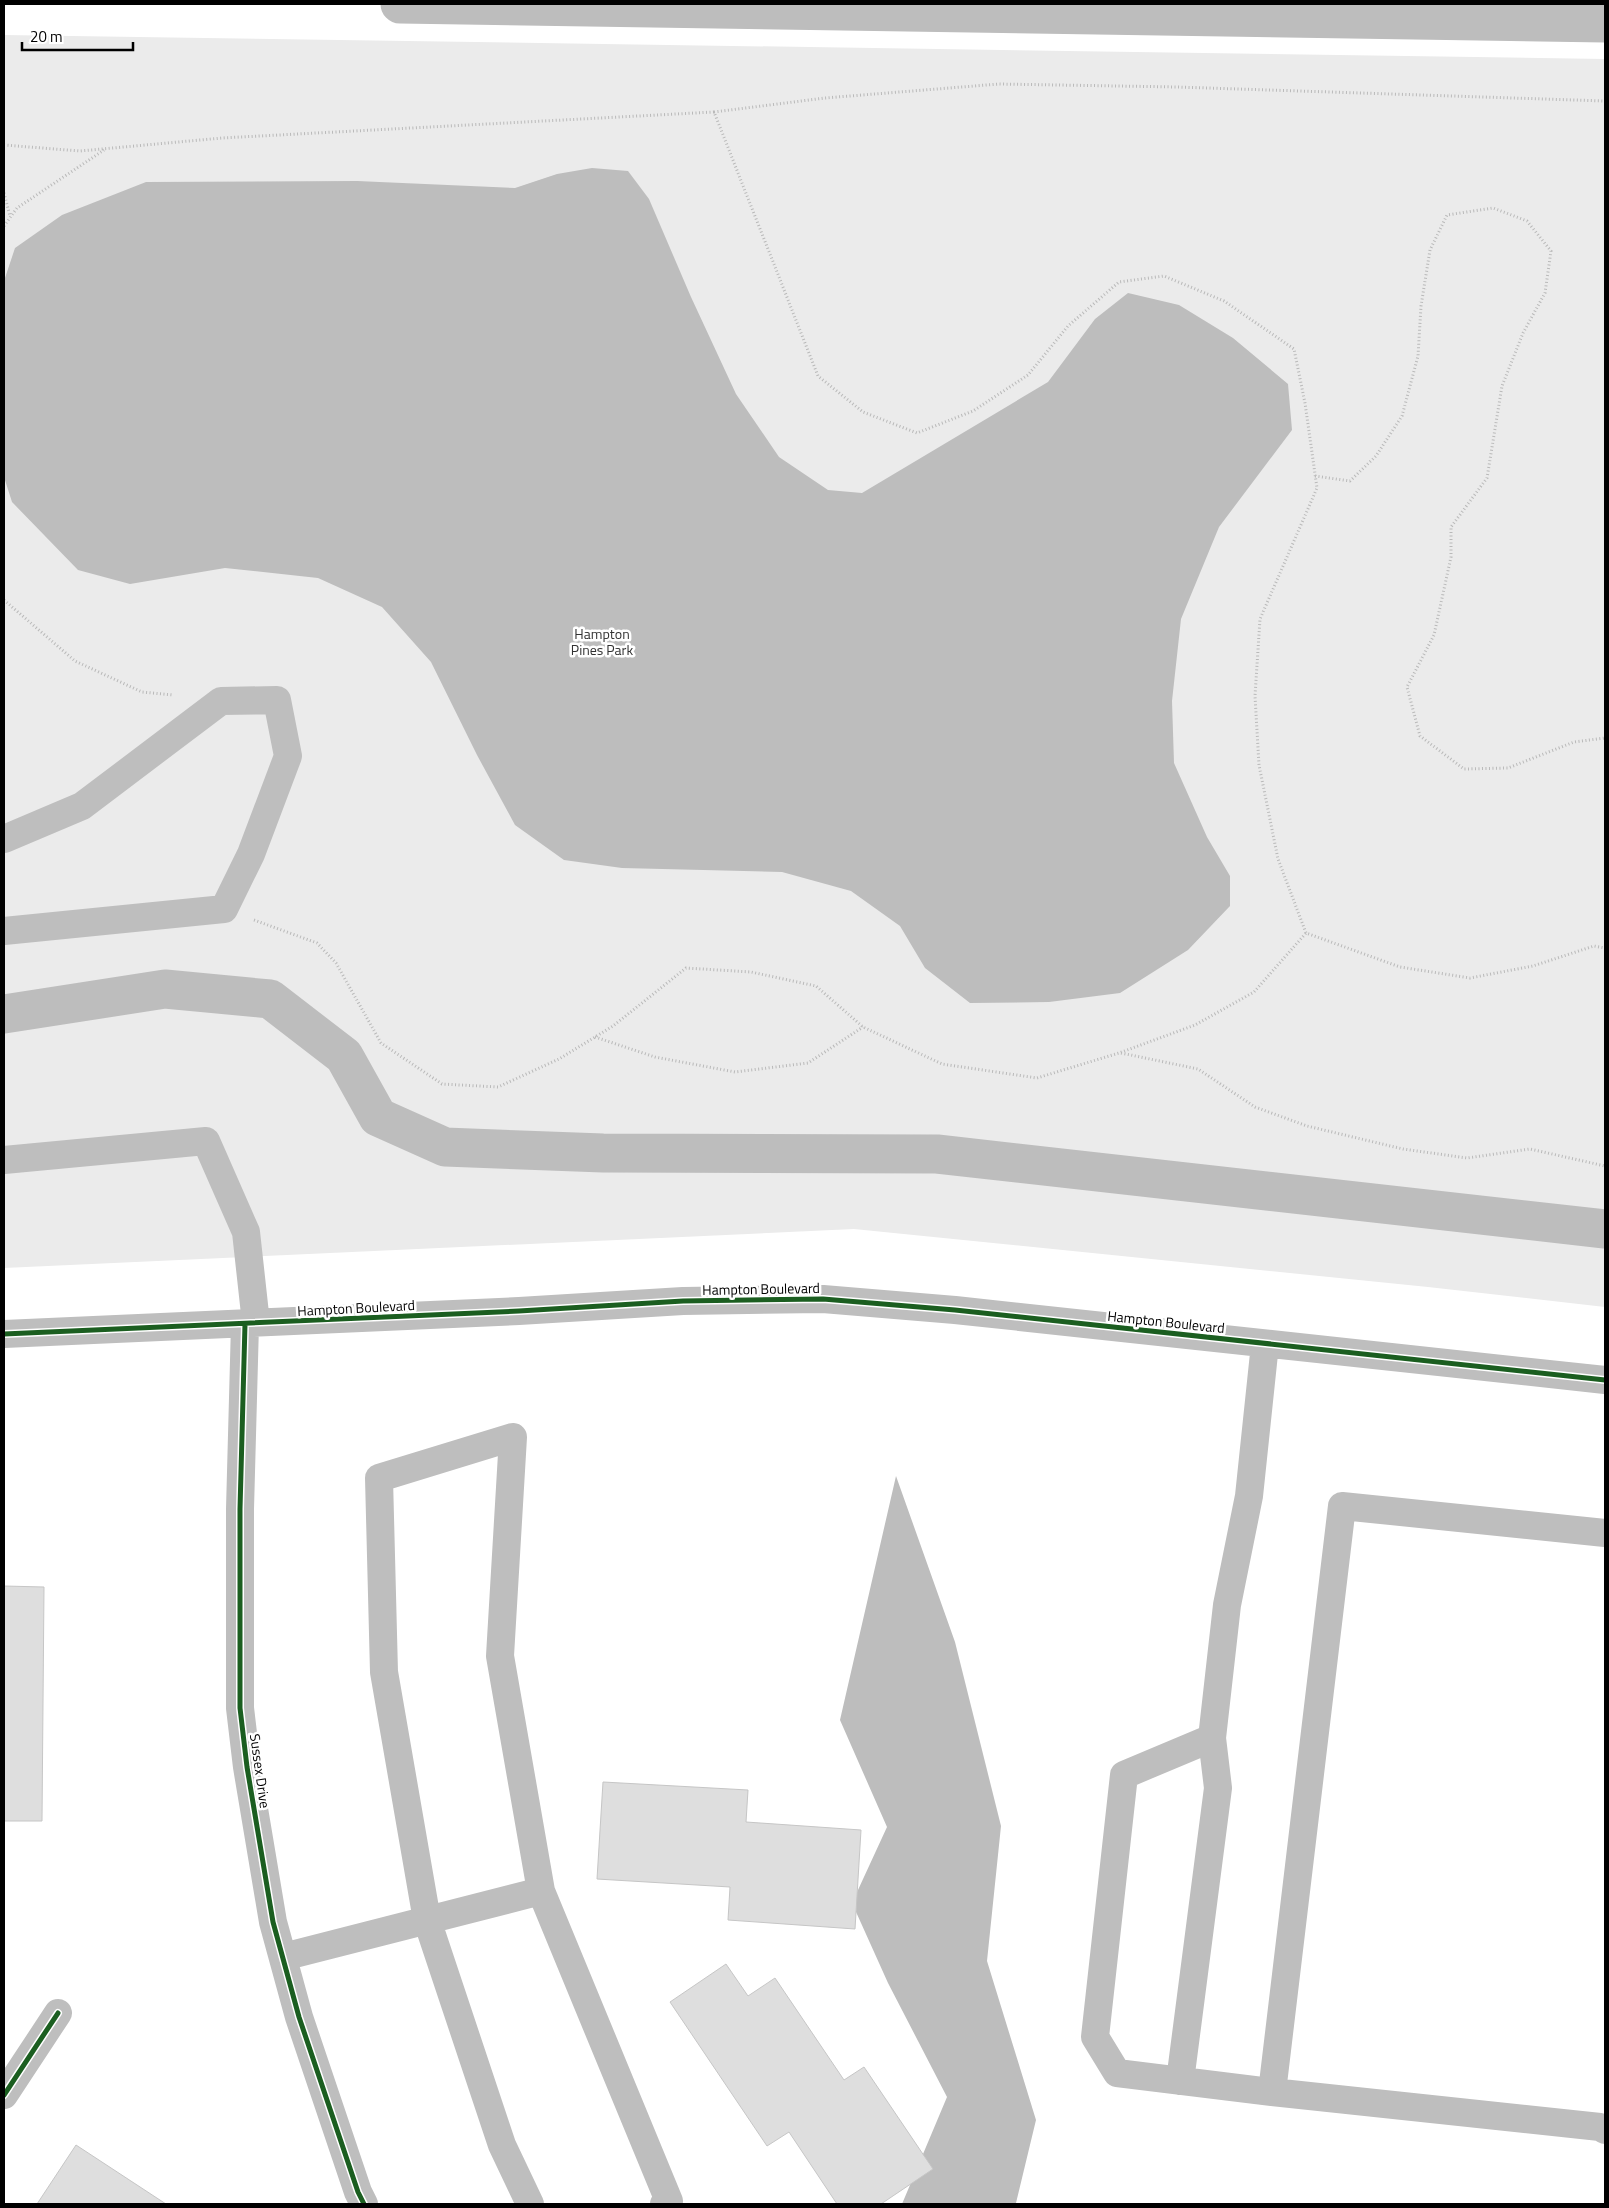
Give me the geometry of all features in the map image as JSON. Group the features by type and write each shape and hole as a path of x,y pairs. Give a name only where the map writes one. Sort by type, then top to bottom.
{"street":[{"path":"4,839 82,806 221,701 278,700 288,756 251,854 224,909 4,931"},
{"name":"Sussex Drive","path":"4,1160 206,1141 246,1232 250,1324 240,1509 240,1708 247,1768 273,1922 299,2017 358,2192 364,2204"},
{"name":"Hampton Boulevard","path":"4,1334 519,1311 683,1301 823,1299 955,1310 1605,1380"},
{"path":"1180,2081 1218,1788 1212,1738 1228,1606 1249,1496 1265,1344"},
{"path":"530,2204 502,2145 427,1920 384,1672 379,1478 513,1437 500,1656 541,1891 669,2201 664,2204"},
{"path":"1272,2092 1342,1506 1605,1533"},
{"path":"1212,1738 1124,1775 1095,2037 1117,2073 1272,2092 1600,2127 1605,2130"},
{"path":"283,1957 541,1891"},
{"path":"4,2095 58,2013"}],"path":[{"path":"4,145 80,152 222,138 714,112 825,98 999,84 1176,87 1605,101"},
{"path":"714,112 818,376 863,412 917,433 973,411 1028,375 1068,326 1119,282 1164,276 1224,301 1294,349 1305,403 1317,488 1260,619 1255,696 1259,764 1278,859 1306,933 1400,967 1470,978 1534,966 1594,946 1605,948"},
{"path":"4,226 17,208 105,149"},
{"path":"4,193 11,217"},
{"path":"1315,476 1350,481 1376,456 1402,416 1418,356 1421,306 1430,250 1447,216 1493,208 1527,221 1551,251 1545,293 1523,333 1502,386 1487,478 1451,527 1451,557 1434,635 1407,687 1420,736 1464,769 1508,768 1574,742 1605,738"},
{"path":"4,600 75,661 142,692 221,701"},
{"path":"224,909 317,943 336,963 381,1043 442,1084 498,1087 559,1059 613,1026 686,968 751,972 816,986 863,1027 942,1064 1037,1078 1119,1053 1195,1025 1254,992 1306,933"},
{"path":"595,1037 655,1057 735,1072 808,1063 863,1027"},
{"path":"1119,1053 1198,1069 1255,1107 1307,1126 1403,1149 1467,1158 1530,1149 1605,1166"}],"green space":[{"name":"Hampton Pines Park","path":"4,35 1605,59 1605,1307 1428,1287 854,1229 4,1268"}],"shaded area":[{"path":"592,168 628,171 649,199 691,297 736,394 779,457 828,490 862,493 1048,382 1095,319 1128,293 1179,305 1233,338 1288,384 1292,430 1219,527 1181,619 1172,701 1174,763 1207,837 1230,876 1230,906 1188,950 1120,993 1049,1002 970,1003 925,968 900,926 851,891 782,872 622,868 564,860 515,825 477,755 431,662 382,607 318,578 225,568 130,584 78,570 12,502 4,477 4,281 15,248 62,215 146,182 357,181 515,188 557,174"},
{"path":"896,1476 955,1642 1001,1826 987,1961 1036,2120 1016,2203 1019,2204 902,2204 947,2097 888,1983 852,1903 887,1827 840,1720"}],"building":[{"path":"4,1586 44,1587 42,1821 4,1821"},
{"path":"603,1782 748,1790 746,1822 861,1830 855,1929 728,1920 730,1887 597,1879"},
{"path":"726,1964 748,1996 775,1978 844,2080 864,2067 933,2169 881,2204 837,2204 789,2132 767,2146 670,2002"},
{"path":"76,2145 166,2204 37,2204"}],"waterway":[{"path":"400,4 1605,23"},
{"path":"4,1014 165,989 270,999 344,1056 378,1117 445,1147 603,1153 937,1154 1605,1229"}],"cycle path":[{"path":"4,1334 519,1311 683,1301 823,1299 955,1310 1605,1380"},
{"path":"245,1324 240,1509 240,1708 247,1767 273,1922 299,2017 358,2192 364,2204"},
{"path":"4,2095 58,2013"}]}
